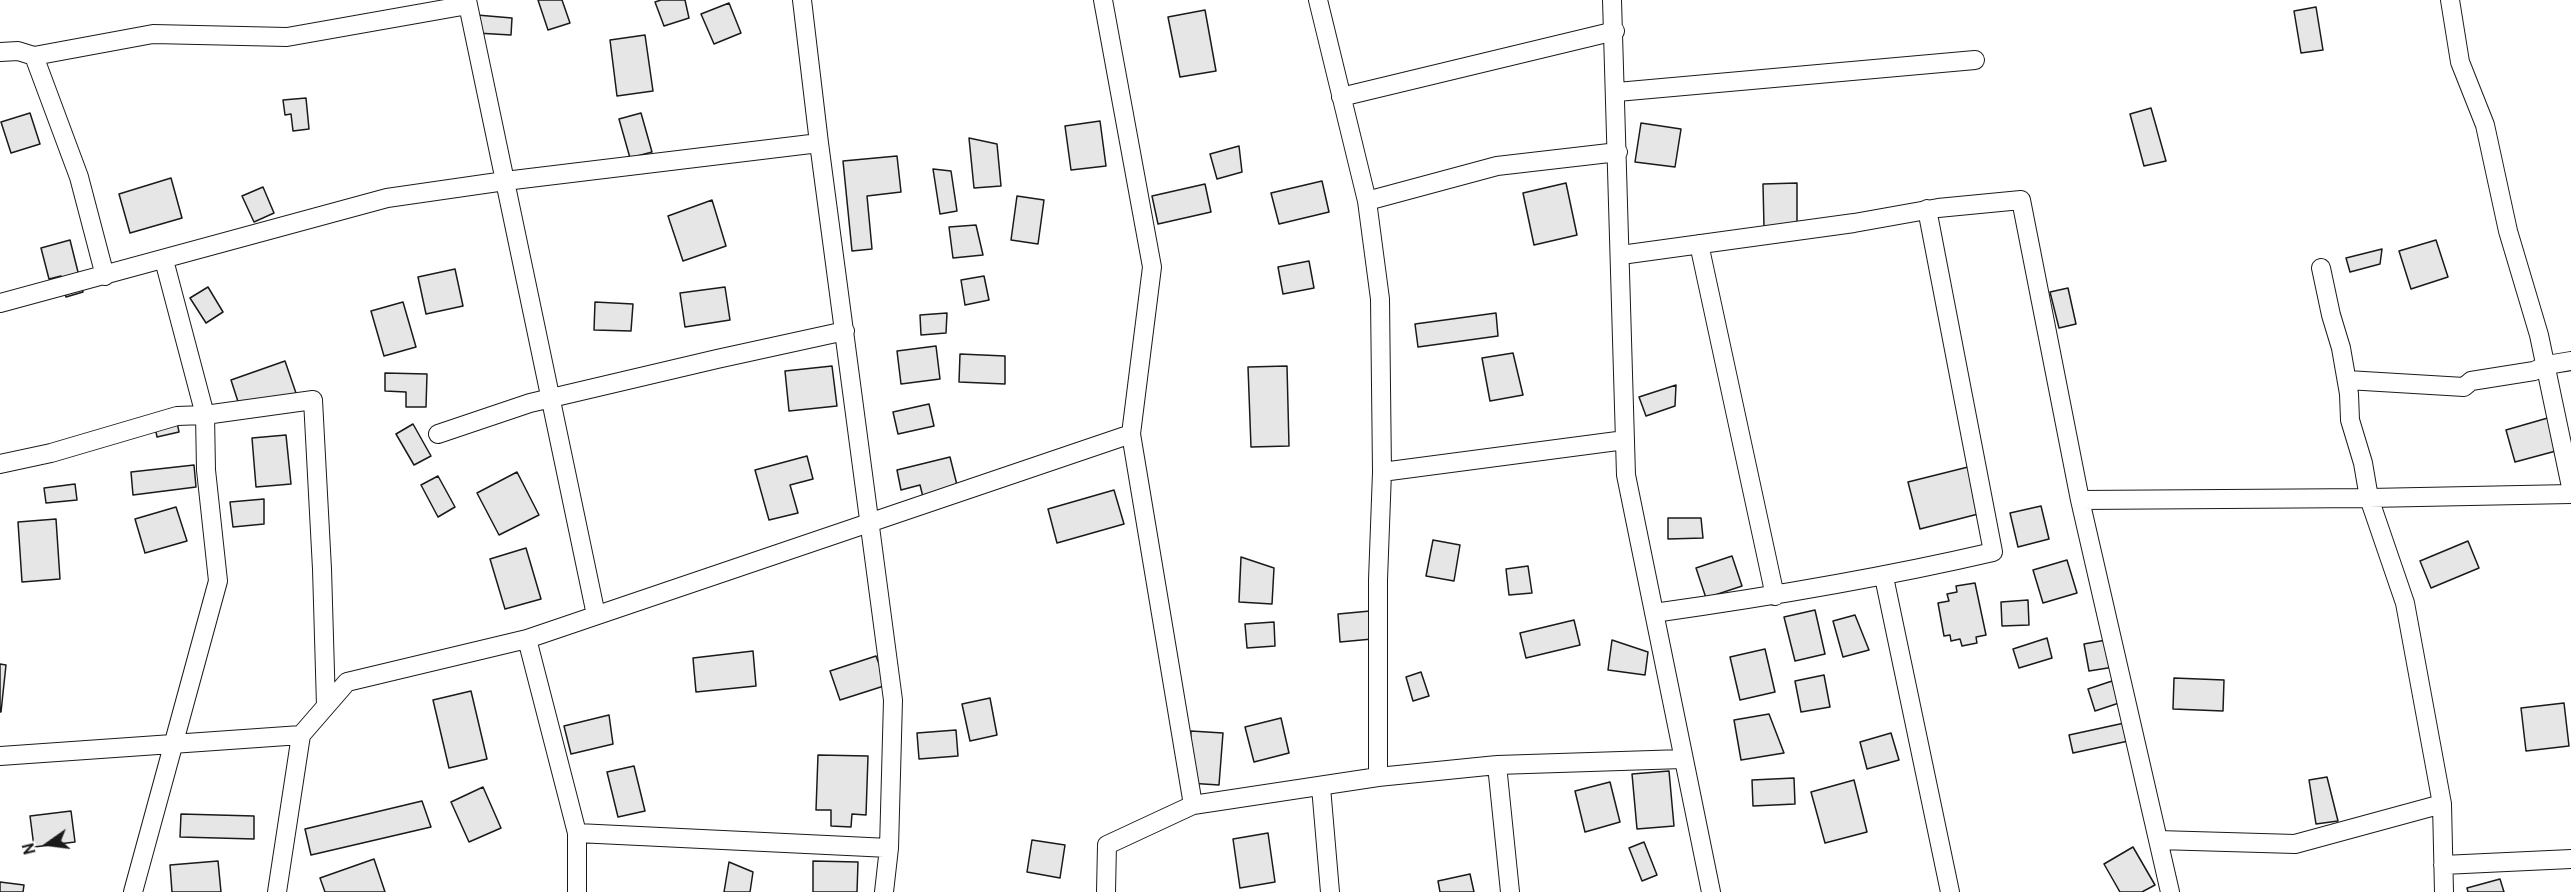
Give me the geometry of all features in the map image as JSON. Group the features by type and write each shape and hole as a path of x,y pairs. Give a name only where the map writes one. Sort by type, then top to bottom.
{"street":[{"path":"802,0 894,700 889,848 884,892"},
{"path":"1103,0 1152,267 1131,434 1193,805"},
{"path":"1318,0 1367,201 1380,299 1382,472 1377,580 1378,777"},
{"path":"1612,0 1617,92 1626,475 1711,892"},
{"path":"2450,0 2460,62 2485,125 2508,231 2547,365 2571,487"},
{"path":"0,52 18,51 34,56 153,34 287,37 468,2 596,615"},
{"path":"1341,97 1615,31"},
{"path":"34,56 79,177 105,276"},
{"path":"1617,92 1975,60"},
{"path":"0,303 387,198 506,181 819,143"},
{"path":"1367,201 1497,166 1618,152"},
{"path":"1621,255 1854,223 1927,210 2021,200 2080,500 2170,892"},
{"path":"1654,613 1775,596 1884,577 1993,552 1927,210"},
{"path":"1699,244 1775,596"},
{"path":"133,892 218,581 206,470 205,415 164,260"},
{"path":"2321,268 2347,380 2350,420 2363,463 2369,498 2405,603 2442,804 2444,892"},
{"path":"438,434 530,403 551,400 717,358 845,331"},
{"path":"2347,380 2464,387 2471,381 2534,371 2547,365 2571,361"},
{"path":"0,464 51,453 177,416 205,415 313,400 322,569 326,706"},
{"path":"277,892 301,735 347,682 527,639 675,590 869,521 1131,434"},
{"path":"1382,472 1626,440"},
{"path":"2080,500 2571,494"},
{"path":"1884,577 1950,892"},
{"path":"527,639 577,833 577,892"},
{"path":"0,756 301,735"},
{"path":"1106,892 1107,845 1193,805 1378,777 1497,765 1683,759"},
{"path":"1497,765 1510,892"},
{"path":"1321,787 1330,892"},
{"path":"2158,840 2295,844 2442,804"},
{"path":"577,833 889,848"},
{"path":"2443,865 2571,859"}],"building":[{"path":"538,0 562,0 570,23 548,30"},
{"path":"685,0 689,18 664,26 655,2"},
{"path":"729,3 741,33 714,44 701,14"},
{"path":"2316,7 2323,50 2301,53 2294,11"},
{"path":"1205,10 1216,71 1180,77 1168,17"},
{"path":"477,15 512,18 511,35 476,33"},
{"path":"645,35 653,91 617,96 610,40"},
{"path":"306,98 309,129 293,131 291,114 285,115 283,100"},
{"path":"2151,108 2166,161 2144,166 2130,114"},
{"path":"30,113 40,144 11,153 1,122"},
{"path":"641,113 652,152 630,158 619,119"},
{"path":"1100,121 1106,166 1071,170 1065,126"},
{"path":"1641,123 1681,129 1675,167 1635,162"},
{"path":"969,138 997,144 1001,186 974,188"},
{"path":"1239,146 1242,172 1217,179 1210,154"},
{"path":"897,156 901,192 867,196 872,249 852,251 843,161"},
{"path":"933,169 951,171 957,211 940,214"},
{"path":"171,178 182,218 130,233 119,194"},
{"path":"1322,181 1329,212 1279,224 1271,193"},
{"path":"1566,183 1577,235 1534,245 1523,193"},
{"path":"1797,183 1797,228 1764,228 1763,184"},
{"path":"1205,184 1211,212 1158,224 1152,196"},
{"path":"263,187 274,213 254,222 242,196"},
{"path":"1017,196 1044,200 1038,244 1011,240"},
{"path":"712,200 726,246 683,261 668,216"},
{"path":"976,225 983,255 953,258 949,227"},
{"path":"70,240 83,292 66,297 61,276 49,279 41,248"},
{"path":"2436,240 2448,277 2411,289 2399,251"},
{"path":"2382,249 2380,264 2350,272 2346,258"},
{"path":"1309,261 1314,288 1283,294 1278,267"},
{"path":"455,269 463,306 426,314 418,277"},
{"path":"984,276 989,300 965,305 961,280"},
{"path":"208,287 223,312 206,323 190,298"},
{"path":"725,287 730,320 685,327 680,293"},
{"path":"2068,288 2076,324 2059,328 2050,292"},
{"path":"403,302 416,347 384,356 371,311"},
{"path":"595,302 633,304 631,331 594,330"},
{"path":"947,313 946,333 921,335 920,315"},
{"path":"1496,313 1498,336 1418,347 1415,324"},
{"path":"936,346 940,379 901,384 897,351"},
{"path":"1513,353 1523,395 1490,401 1482,358"},
{"path":"960,354 1005,356 1005,384 959,382"},
{"path":"285,361 297,396 242,414 231,380"},
{"path":"832,366 837,406 789,411 785,371"},
{"path":"1287,366 1289,446 1251,447 1248,367"},
{"path":"385,373 427,374 426,407 406,407 406,392 385,391"},
{"path":"1676,385 1675,406 1646,416 1639,397"},
{"path":"929,404 934,426 898,434 893,412"},
{"path":"2558,415 2567,448 2515,462 2506,430"},
{"path":"176,417 179,432 157,437 154,422"},
{"path":"413,424 431,456 414,465 396,434"},
{"path":"286,435 291,484 256,487 252,438"},
{"path":"807,456 813,479 790,485 798,513 769,520 755,470"},
{"path":"950,457 958,489 923,497 920,485 901,490 897,470"},
{"path":"194,465 196,487 133,495 131,472"},
{"path":"1972,466 1982,513 1920,529 1908,482"},
{"path":"517,472 539,515 499,535 477,493"},
{"path":"438,476 455,507 438,517 421,485"},
{"path":"75,484 77,500 46,503 44,488"},
{"path":"1114,490 1124,524 1057,543 1048,509"},
{"path":"264,499 264,524 233,527 230,502"},
{"path":"2041,506 2049,539 2018,547 2010,513"},
{"path":"176,507 187,541 145,553 135,519"},
{"path":"1668,518 1701,518 1703,538 1668,539"},
{"path":"56,519 60,579 22,582 18,522"},
{"path":"1433,540 1460,545 1454,581 1426,576"},
{"path":"2468,541 2479,568 2431,588 2420,561"},
{"path":"526,548 541,599 505,609 490,559"},
{"path":"1732,556 1742,586 1706,598 1696,568"},
{"path":"1241,557 1274,568 1272,604 1239,602"},
{"path":"2067,560 2077,593 2043,603 2033,570"},
{"path":"1528,566 1532,593 1509,595 1506,569"},
{"path":"1975,583 1986,635 1976,637 1977,643 1962,646 1960,639 1951,641 1950,635 1944,636 1938,603 1949,601 1947,594 1957,592 1956,586"},
{"path":"2028,600 2029,625 2002,626 2001,602"},
{"path":"1815,610 1825,654 1795,661 1784,617"},
{"path":"1370,611 1372,639 1340,642 1338,614"},
{"path":"1855,615 1869,650 1843,657 1833,621"},
{"path":"1574,620 1580,645 1526,658 1520,633"},
{"path":"1274,622 1275,646 1247,648 1245,624"},
{"path":"2047,638 2052,658 2019,668 2013,649"},
{"path":"1612,640 1648,652 1645,675 1608,670"},
{"path":"2106,640 2114,667 2089,671 2084,644"},
{"path":"1765,649 1775,692 1740,700 1730,657"},
{"path":"753,651 756,686 696,692 693,658"},
{"path":"876,656 887,685 840,700 830,671"},
{"path":"0,664 6,665 1,712 0,712"},
{"path":"1421,672 1429,696 1413,701 1406,677"},
{"path":"1824,675 1830,707 1801,712 1795,681"},
{"path":"2174,678 2224,680 2223,711 2173,709"},
{"path":"2112,681 2119,703 2095,711 2088,689"},
{"path":"471,691 487,759 449,768 433,700"},
{"path":"990,698 997,735 970,741 962,704"},
{"path":"2564,703 2569,746 2526,751 2521,708"},
{"path":"1769,714 1784,753 1741,760 1734,720"},
{"path":"609,715 613,744 571,754 564,726"},
{"path":"1281,718 1289,753 1254,762 1245,727"},
{"path":"2129,722 2133,740 2073,753 2069,735"},
{"path":"956,730 958,756 919,759 917,733"},
{"path":"1191,731 1223,733 1219,785 1188,783"},
{"path":"1891,733 1899,760 1867,769 1860,742"},
{"path":"818,755 868,756 866,815 852,814 851,827 831,826 831,810 816,810"},
{"path":"634,766 645,811 618,817 607,772"},
{"path":"1669,771 1674,826 1637,829 1632,774"},
{"path":"2327,777 2338,821 2316,824 2309,780"},
{"path":"1794,778 1795,804 1753,806 1752,780"},
{"path":"1854,780 1867,832 1825,843 1811,792"},
{"path":"1610,782 1620,822 1585,832 1575,791"},
{"path":"483,787 501,828 469,842 451,802"},
{"path":"422,801 431,827 311,855 305,829"},
{"path":"71,811 75,842 34,847 30,816"},
{"path":"181,814 254,816 254,839 180,837"},
{"path":"1268,833 1275,882 1240,888 1233,839"},
{"path":"1032,840 1065,845 1060,878 1027,872"},
{"path":"1644,842 1657,875 1642,881 1629,848"},
{"path":"2133,847 2155,885 2142,892 2120,892 2104,864"},
{"path":"374,859 385,892 325,892 320,878"},
{"path":"218,861 221,892 172,892 170,865"},
{"path":"813,861 858,862 857,892 813,892"},
{"path":"729,862 753,872 750,892 724,892"},
{"path":"1470,874 1474,892 1440,892 1438,881"},
{"path":"2500,879 2504,892 2468,892 2467,888"},
{"path":"0,882 24,885 23,892 0,892"}]}
